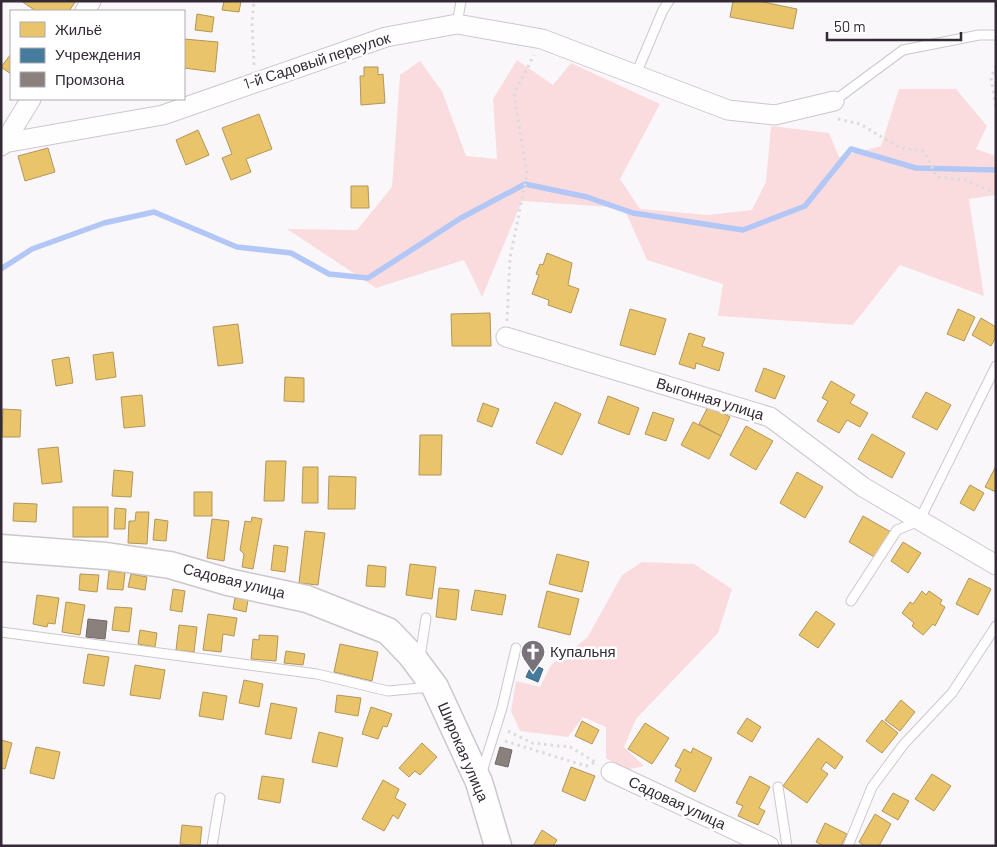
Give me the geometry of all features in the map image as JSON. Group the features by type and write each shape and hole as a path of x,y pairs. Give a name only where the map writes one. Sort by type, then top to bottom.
{"street":[{"name":"1-й Садовый переулок","path":"3,144 163,115 255,81 386,37 457,24 542,39 728,110 775,115 834,101"},
{"path":"3,144 31,100"},
{"name":"Выгонная улица","path":"506,337 770,417 863,486 919,522 996,565"},
{"name":"Садовая улица","path":"1,548 106,556 170,565 228,582 307,599 388,631 435,687"},
{"name":"Широкая улица","path":"435,687 479,782 498,846"},
{"name":"Садовая улица","path":"604,767 769,846"}],"lane":[{"path":"457,24 461,1"},
{"path":"636,74 663,10 669,1"},
{"path":"834,101 903,50 979,35 996,35"},
{"path":"852,601 898,530 919,522 996,366"},
{"path":"418,665 426,618"},
{"path":"848,846 872,787 904,744 952,692 996,626"},
{"path":"1,632 317,674 388,691 435,687"},
{"path":"479,782 493,737 516,648"},
{"path":"778,788 787,846"},
{"path":"212,846 220,798"}],"path":[{"path":"254,1 252,23 255,81"},
{"path":"506,337 510,258 527,174 514,94 542,39"},
{"path":"996,66 990,78 996,108"},
{"path":"807,107 829,118 860,124 900,148 924,151 937,178 965,180 996,193"},
{"path":"496,726 532,743 570,747 604,767"},
{"path":"493,737 586,766 604,767"}],"shaded area":[{"path":"517,60 553,85 571,63 660,104 620,179 640,209 708,215 752,210 766,182 771,126 829,133 839,157 881,146 899,89 956,89 987,126 976,149 996,156 996,195 969,199 984,296 900,265 853,325 718,316 723,284 647,260 624,208 522,201 482,297 464,260 376,288 287,229 357,230 392,187 400,75 420,61 442,91 466,156 497,159 493,99"},
{"path":"642,562 694,564 732,589 718,633 636,719 624,747 644,766 626,770 606,758 606,727 583,717 568,737 520,731 511,711 516,681 540,687 551,665 587,638 622,575"}],"building: Жильё":[{"path":"21,1 76,1 70,10 34,10"},
{"path":"224,1 241,1 239,12 222,10"},
{"path":"733,1 758,1 797,9 793,29 730,17"},
{"path":"197,14 214,17 212,32 195,30"},
{"path":"185,39 218,42 215,72 185,68"},
{"path":"10,55 10,73 1,67"},
{"path":"364,67 378,67 378,75 383,74 385,103 361,105 360,76 364,76"},
{"path":"259,114 272,149 246,159 251,172 231,180 222,158 232,154 222,128"},
{"path":"198,130 209,155 186,165 176,140"},
{"path":"48,148 55,172 25,181 18,156"},
{"path":"351,186 368,186 369,208 351,208"},
{"path":"547,253 572,263 568,285 579,289 571,313 548,305 549,300 532,294 539,275 536,274 540,264 543,265"},
{"path":"630,309 666,319 655,355 620,345"},
{"path":"958,309 975,317 964,341 947,334"},
{"path":"490,313 491,346 452,346 451,314"},
{"path":"981,318 996,327 996,337 991,346 972,335"},
{"path":"238,324 243,363 218,366 213,327"},
{"path":"689,333 705,338 702,346 724,353 719,371 696,363 695,369 679,364"},
{"path":"113,352 116,377 96,380 93,355"},
{"path":"69,357 73,383 56,386 52,360"},
{"path":"764,368 785,376 775,399 755,391"},
{"path":"285,377 304,378 304,402 284,401"},
{"path":"831,381 855,395 850,403 868,413 860,427 847,420 839,433 817,421 828,401 822,398"},
{"path":"926,392 951,405 937,430 912,417"},
{"path":"142,395 145,426 124,428 121,397"},
{"path":"608,396 639,408 629,435 598,423"},
{"path":"555,402 581,414 562,455 536,443"},
{"path":"483,403 499,409 492,427 477,421"},
{"path":"709,405 730,417 721,436 699,424"},
{"path":"3,409 21,410 20,437 2,437"},
{"path":"653,412 674,419 666,441 645,434"},
{"path":"693,422 721,436 709,459 681,445"},
{"path":"746,426 773,441 756,470 730,455"},
{"path":"872,434 905,453 892,478 858,459"},
{"path":"420,435 442,435 441,475 419,475"},
{"path":"58,447 62,482 42,484 38,449"},
{"path":"266,461 286,461 284,501 264,501"},
{"path":"996,466 996,492 985,487"},
{"path":"303,467 318,467 318,503 302,503"},
{"path":"114,470 133,472 131,497 112,496"},
{"path":"797,472 823,487 805,518 780,503"},
{"path":"329,476 356,477 355,509 328,509"},
{"path":"970,485 984,493 974,511 960,503"},
{"path":"194,492 212,492 212,516 194,516"},
{"path":"14,503 37,504 36,522 13,521"},
{"path":"73,507 108,507 108,537 73,537"},
{"path":"115,508 126,509 125,529 114,529"},
{"path":"136,512 149,512 147,544 128,543 129,521 135,521"},
{"path":"863,516 891,532 876,558 849,542"},
{"path":"252,517 262,519 253,569 242,567 244,554 240,550 245,521 251,522"},
{"path":"155,519 168,521 166,541 153,540"},
{"path":"212,519 229,521 224,561 207,558"},
{"path":"305,531 325,533 318,585 299,583"},
{"path":"903,542 921,553 908,573 891,561"},
{"path":"274,545 288,547 285,572 271,570"},
{"path":"557,554 589,562 582,592 549,584"},
{"path":"410,564 436,567 432,599 406,595"},
{"path":"368,565 386,567 385,587 366,586"},
{"path":"109,571 125,573 123,590 107,589"},
{"path":"80,574 99,575 97,592 79,590"},
{"path":"131,574 147,577 145,590 128,587"},
{"path":"969,578 991,589 978,615 956,604"},
{"path":"439,588 459,590 456,620 436,617"},
{"path":"173,589 185,591 182,612 170,610"},
{"path":"475,590 506,595 502,615 471,610"},
{"path":"547,591 579,599 570,635 538,627"},
{"path":"922,591 926,595 929,591 942,600 940,604 945,607 935,626 933,624 923,635 912,626 914,623 902,613 910,602 913,604"},
{"path":"37,595 59,598 55,624 48,623 47,627 33,624"},
{"path":"235,598 248,600 246,612 233,609"},
{"path":"66,602 85,605 80,635 62,632"},
{"path":"115,607 132,608 129,632 112,630"},
{"path":"816,611 835,624 818,648 799,635"},
{"path":"208,614 237,618 234,636 223,634 221,652 203,650"},
{"path":"179,625 197,627 194,652 176,650"},
{"path":"140,630 157,633 155,647 138,644"},
{"path":"259,635 278,636 276,661 251,659 253,639 259,640"},
{"path":"340,644 378,652 372,681 334,672"},
{"path":"286,651 305,654 303,665 284,663"},
{"path":"88,654 109,657 104,686 83,683"},
{"path":"135,665 165,670 160,699 130,695"},
{"path":"244,680 263,684 259,707 239,703"},
{"path":"203,692 227,696 223,720 199,716"},
{"path":"337,695 361,698 358,716 335,712"},
{"path":"901,700 915,712 900,731 885,720"},
{"path":"271,703 297,708 291,739 265,734"},
{"path":"371,707 392,714 387,727 383,726 378,739 362,734"},
{"path":"747,718 761,727 752,742 737,733"},
{"path":"882,720 898,733 882,753 866,741"},
{"path":"582,721 599,730 592,744 575,736"},
{"path":"645,723 669,738 652,764 628,749"},
{"path":"319,732 343,738 337,767 312,762"},
{"path":"818,738 843,757 835,769 826,762 821,769 828,774 807,803 783,786"},
{"path":"1,740 12,743 5,769 1,768"},
{"path":"422,743 437,757 420,775 415,771 409,777 399,768"},
{"path":"36,747 60,752 54,779 30,773"},
{"path":"693,748 712,758 695,792 675,781 681,769 675,766 684,749 691,753"},
{"path":"571,767 595,776 585,801 562,791"},
{"path":"932,774 951,786 934,811 915,799"},
{"path":"262,776 284,779 280,803 258,799"},
{"path":"750,776 770,787 759,808 765,811 758,825 738,816 743,806 736,803"},
{"path":"383,780 399,789 395,798 406,804 398,819 393,815 384,831 362,819"},
{"path":"893,793 909,801 898,820 882,811"},
{"path":"875,814 891,824 879,846 865,846 859,842"},
{"path":"825,823 847,834 841,846 824,846 816,842"},
{"path":"182,825 202,827 200,846 180,844"},
{"path":"542,830 557,840 553,846 533,846"}],"building: Учреждения":[{"path":"532,664 543,669 538,682 526,677"}],"building: Промзона":[{"path":"88,619 107,621 105,639 86,637"},
{"path":"500,747 512,750 508,767 495,764"}],"waterway":[{"path":"1,269 32,249 104,223 154,212 237,247 291,253 329,274 368,278 461,218 525,184 587,197 633,213 743,230 805,206 851,149 916,168 996,170"}],"place":[{"name":"Купальня","path":"533,673"}]}
